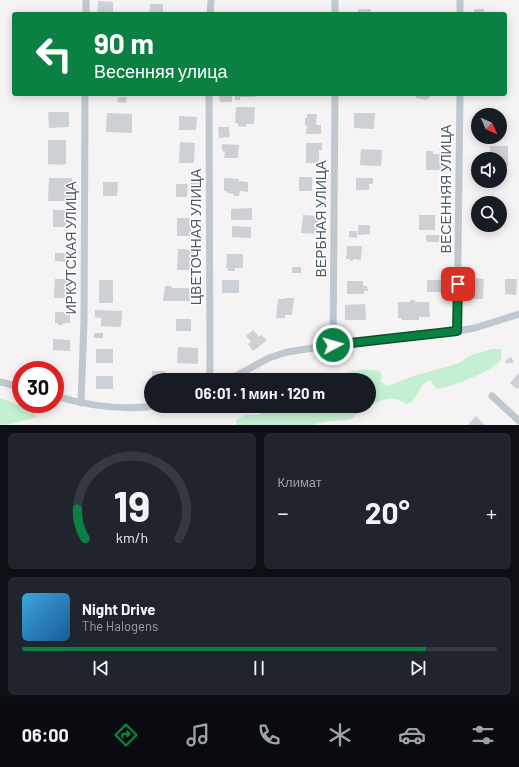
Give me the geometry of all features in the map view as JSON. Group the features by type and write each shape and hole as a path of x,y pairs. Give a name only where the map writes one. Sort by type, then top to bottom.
{"street":[{"path":"86,0 86,12"},
{"path":"210,12 211,0"},
{"path":"335,12 336,0"},
{"path":"460,0 460,12"},
{"name":"ИРКУТСКАЯ УЛИЦА","path":"81,403 84,322 85,96"},
{"name":"ЦВЕТОЧНАЯ УЛИЦА","path":"209,96 210,373"},
{"name":"ВЕРБНАЯ УЛИЦА","path":"333,345 335,96"},
{"name":"ВЕСЕННЯЯ УЛИЦА","path":"457,331 460,96"},
{"path":"240,373 278,354 333,345 457,331 475,328 519,314"},
{"path":"0,382 12,385"},
{"path":"492,396 519,421"},
{"path":"64,398 81,403 115,407 144,406"}],"green space":[{"path":"492,349 501,349 501,359 491,368 472,378 443,388 437,389 430,380 423,384 412,402 406,404 394,399 376,402 376,373 346,373 367,369 380,372 382,377 381,382 388,386 413,376 461,362 469,356"},
{"path":"0,398 12,403 12,413 34,413 37,415 35,418 0,425"},
{"path":"262,413 359,413 354,417 345,420 322,422 313,425 236,425 236,420 246,415 259,415"}],"building":[{"path":"98,1 113,2 113,12 97,12"},
{"path":"150,4 163,4 163,12 149,12"},
{"path":"358,9 371,9 371,12 358,12"},
{"path":"474,9 484,9 484,12 474,12"},
{"path":"219,96 232,96 232,102 220,102"},
{"path":"235,96 255,96 240,97 240,100 235,100"},
{"path":"416,96 430,96 427,100 416,98"},
{"path":"118,97 127,97 126,103 117,102"},
{"path":"236,107 255,107 254,124 246,124 246,127 238,126 238,123 235,123"},
{"path":"48,112 69,112 69,127 49,128"},
{"path":"107,113 132,114 132,133 106,132"},
{"path":"354,113 375,113 374,129 354,128"},
{"path":"307,114 317,114 316,125 321,125 321,134 306,134 307,126 305,126 305,118 307,118"},
{"path":"179,116 197,117 196,130 179,130"},
{"path":"218,127 229,127 230,137 219,138"},
{"path":"48,140 66,140 66,164 48,164"},
{"path":"180,142 195,143 194,163 179,163"},
{"path":"306,143 322,143 322,150 319,150 319,163 306,163"},
{"path":"222,144 239,145 238,158 224,158 225,152 222,151"},
{"path":"490,146 508,146 508,166 507,152 490,152"},
{"path":"361,149 382,150 381,166 360,165"},
{"path":"426,151 433,151 433,154 444,154 444,159 442,159 442,170 426,170"},
{"path":"299,177 312,177 312,191 299,191"},
{"path":"49,178 72,178 72,201 48,201"},
{"path":"224,178 239,179 239,181 248,182 248,192 240,191 239,196 233,196 234,194 227,193 224,191"},
{"path":"356,178 373,178 373,184 369,184 369,190 356,190"},
{"path":"191,181 200,181 200,188 191,187"},
{"path":"103,182 118,182 117,196 103,196"},
{"path":"176,184 188,184 187,197 176,197"},
{"path":"318,201 326,201 326,208 318,207"},
{"path":"252,208 252,220 231,220 231,209"},
{"path":"53,210 66,210 66,227 53,227"},
{"path":"303,215 319,216 317,234 301,233"},
{"path":"419,215 435,215 435,230 419,230"},
{"path":"177,218 191,218 191,236 177,236"},
{"path":"358,225 370,225 370,234 358,235"},
{"path":"232,226 251,227 251,238 232,237"},
{"path":"349,231 357,231 357,238 349,237"},
{"path":"426,235 443,235 443,242 428,242 426,240"},
{"path":"347,246 362,246 361,260 353,259 353,261 350,261 350,259 346,259"},
{"path":"178,249 194,250 193,270 177,270"},
{"path":"55,253 67,253 66,262 55,261"},
{"path":"227,254 243,254 243,268 235,268 235,271 228,271 228,268 226,268"},
{"path":"292,267 301,267 301,273 292,273"},
{"path":"468,278 484,279 483,299 467,299"},
{"path":"55,279 68,279 71,284 71,293 69,293 69,298 54,298"},
{"path":"505,279 517,279 516,295 505,294"},
{"path":"99,280 113,280 113,303 99,303"},
{"path":"222,280 239,280 239,293 222,293"},
{"path":"427,280 441,280 441,292 427,292"},
{"path":"347,281 363,281 363,286 367,286 368,291 364,291 364,294 347,294"},
{"path":"165,286 171,286 172,288 190,288 190,301 163,301"},
{"path":"294,298 292,315 285,315 285,318 276,318 278,299"},
{"path":"410,300 415,300 415,302 429,302 430,317 419,317 419,320 402,320 401,318 398,318 398,302 410,302"},
{"path":"365,304 366,320 345,320 345,305"},
{"path":"95,310 122,311 121,327 101,326 101,318 95,317"},
{"path":"55,312 70,312 70,323 58,325 58,323 55,323"},
{"path":"176,319 191,319 191,331 176,331"},
{"path":"253,330 259,337 261,335 267,340 253,351 248,344 251,342 246,336"},
{"path":"94,333 103,333 103,338 94,338"},
{"path":"53,339 70,340 70,351 53,350"},
{"path":"178,347 198,348 198,364 177,363"},
{"path":"96,349 113,349 113,363 96,363"},
{"path":"511,357 514,362 507,364 505,361"},
{"path":"152,371 165,371 165,373 152,373"},
{"path":"519,373 519,387 517,389 510,383"},
{"path":"96,376 113,376 113,389 96,389"},
{"path":"476,416 485,425 468,425"}],"route":[{"path":"333,345 457,331 458,284"}]}
